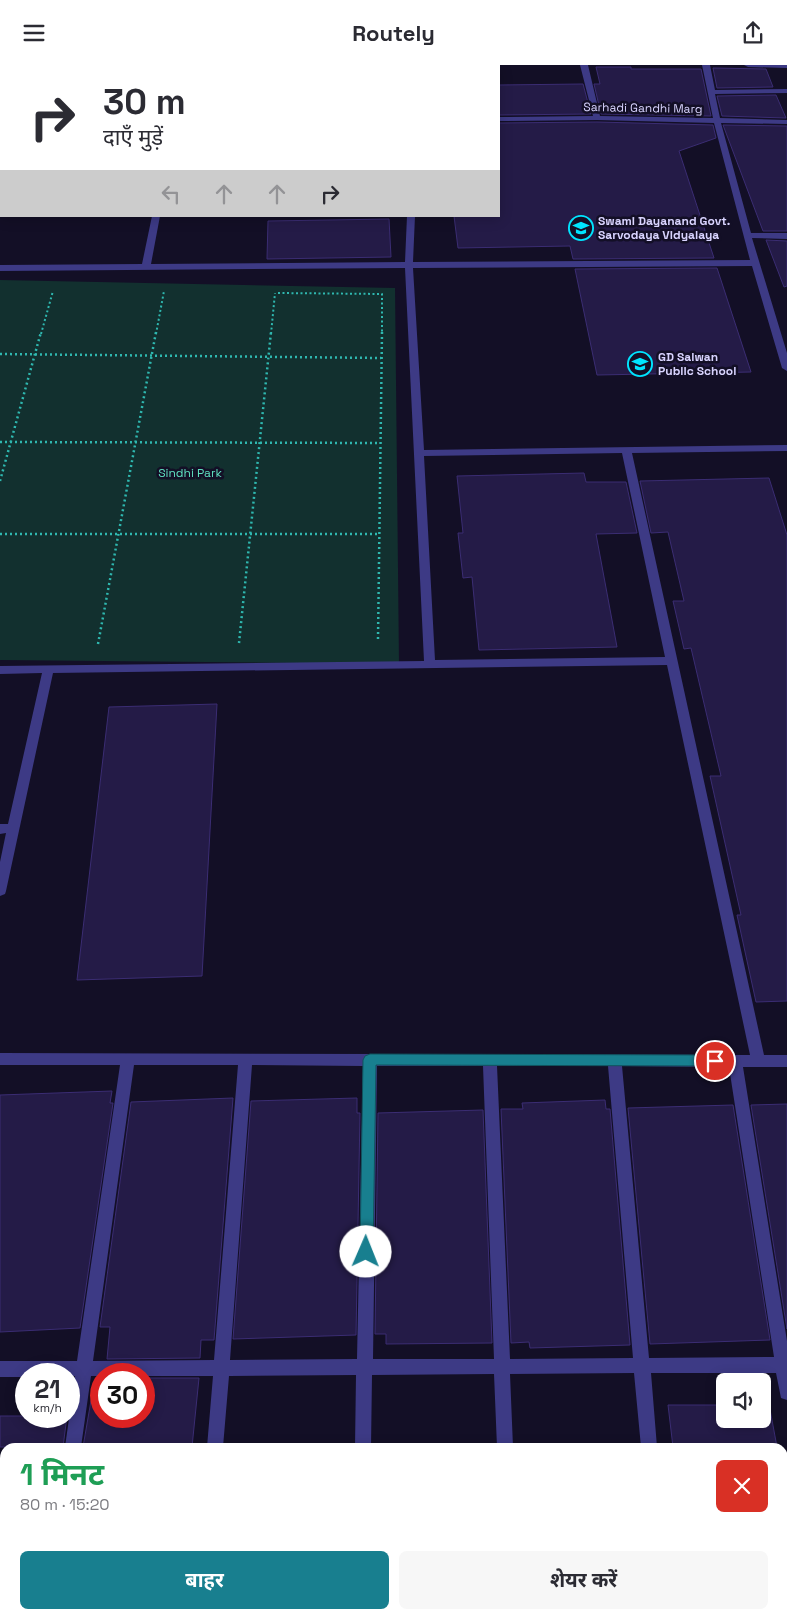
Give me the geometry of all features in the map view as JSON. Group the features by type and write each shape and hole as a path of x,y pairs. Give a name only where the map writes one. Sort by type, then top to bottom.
{"street":[{"path":"584,65 597,118"},
{"path":"706,65 717,121 755,263 787,368"},
{"path":"748,65 787,66"},
{"path":"710,92 787,91"},
{"name":"Sarhadi Gandhi Marg","path":"500,119 597,118 787,122"},
{"path":"146,267 156,217"},
{"path":"411,217 409,265 430,664"},
{"path":"749,235 787,235"},
{"path":"0,269 755,263"},
{"path":"419,453 787,448"},
{"path":"626,450 758,1061"},
{"path":"0,670 672,661"},
{"path":"0,891 48,670"},
{"path":"0,829 13,828"},
{"path":"0,1059 787,1061"},
{"path":"74,1443 128,1059"},
{"path":"215,1443 246,1059"},
{"path":"363,1443 370,1060"},
{"path":"490,1060 505,1443"},
{"path":"735,1061 785,1365 787,1392"},
{"path":"615,1062 649,1443"},
{"path":"0,1369 785,1365"}],"path":[{"path":"0,481 53,290 44,290"},
{"path":"155,291 173,291"},
{"path":"98,647 164,291"},
{"path":"238,648 275,293 382,294 378,640"},
{"path":"0,354 381,358"},
{"path":"0,442 380,443"},
{"path":"0,534 379,535"}],"green space":[{"name":"Sindhi Park","path":"0,280 395,288 399,664 0,660"}],"building":[{"path":"596,67 701,69 711,116 601,114 594,84 600,84"},
{"path":"713,68 766,69 773,87 717,88"},
{"path":"583,84 591,114 500,115 500,85"},
{"path":"776,95 786,118 722,116 717,96"},
{"path":"597,122 713,125 716,138 679,151 714,258 573,259 570,246 458,248 454,217 500,217 500,123"},
{"path":"723,125 787,126 787,231 763,231"},
{"path":"389,219 391,257 267,259 268,221"},
{"path":"766,240 787,241 787,286 784,287"},
{"path":"717,268 751,372 597,375 575,269"},
{"path":"584,473 586,482 626,482 637,533 596,534 617,647 479,650 472,577 463,578 458,533 463,533 457,476"},
{"path":"769,478 787,535 787,1001 756,1002 737,915 741,915 710,776 721,776 691,648 684,649 673,601 684,601 668,532 651,533 640,481"},
{"path":"217,704 202,976 77,980 109,707"},
{"path":"112,1091 110,1103 113,1103 80,1328 0,1332 0,1095"},
{"path":"233,1098 214,1340 201,1340 200,1358 107,1359 110,1327 100,1327 131,1102"},
{"path":"357,1098 357,1113 360,1113 356,1335 233,1339 251,1101"},
{"path":"605,1100 606,1109 610,1109 630,1345 530,1348 529,1342 511,1343 501,1109 523,1109 522,1103"},
{"path":"787,1104 787,1329 751,1105"},
{"path":"733,1105 770,1340 650,1344 628,1108"},
{"path":"483,1110 492,1343 386,1344 386,1334 375,1334 378,1113"},
{"path":"155,1378 199,1378 192,1443 84,1443 90,1406 90,1428 155,1428"},
{"path":"668,1405 716,1405 716,1428 771,1428 771,1415 776,1443 673,1443"},
{"path":"0,1416 15,1416 15,1428 65,1428 64,1443 0,1443"}],"place":[{"name":"Swami Dayanand Govt. Sarvodaya Vidyalaya","path":"581,228"},
{"name":"GD Salwan Public School","path":"640,364"}],"route":[{"path":"366,1252 370,1060 715,1061"}]}
